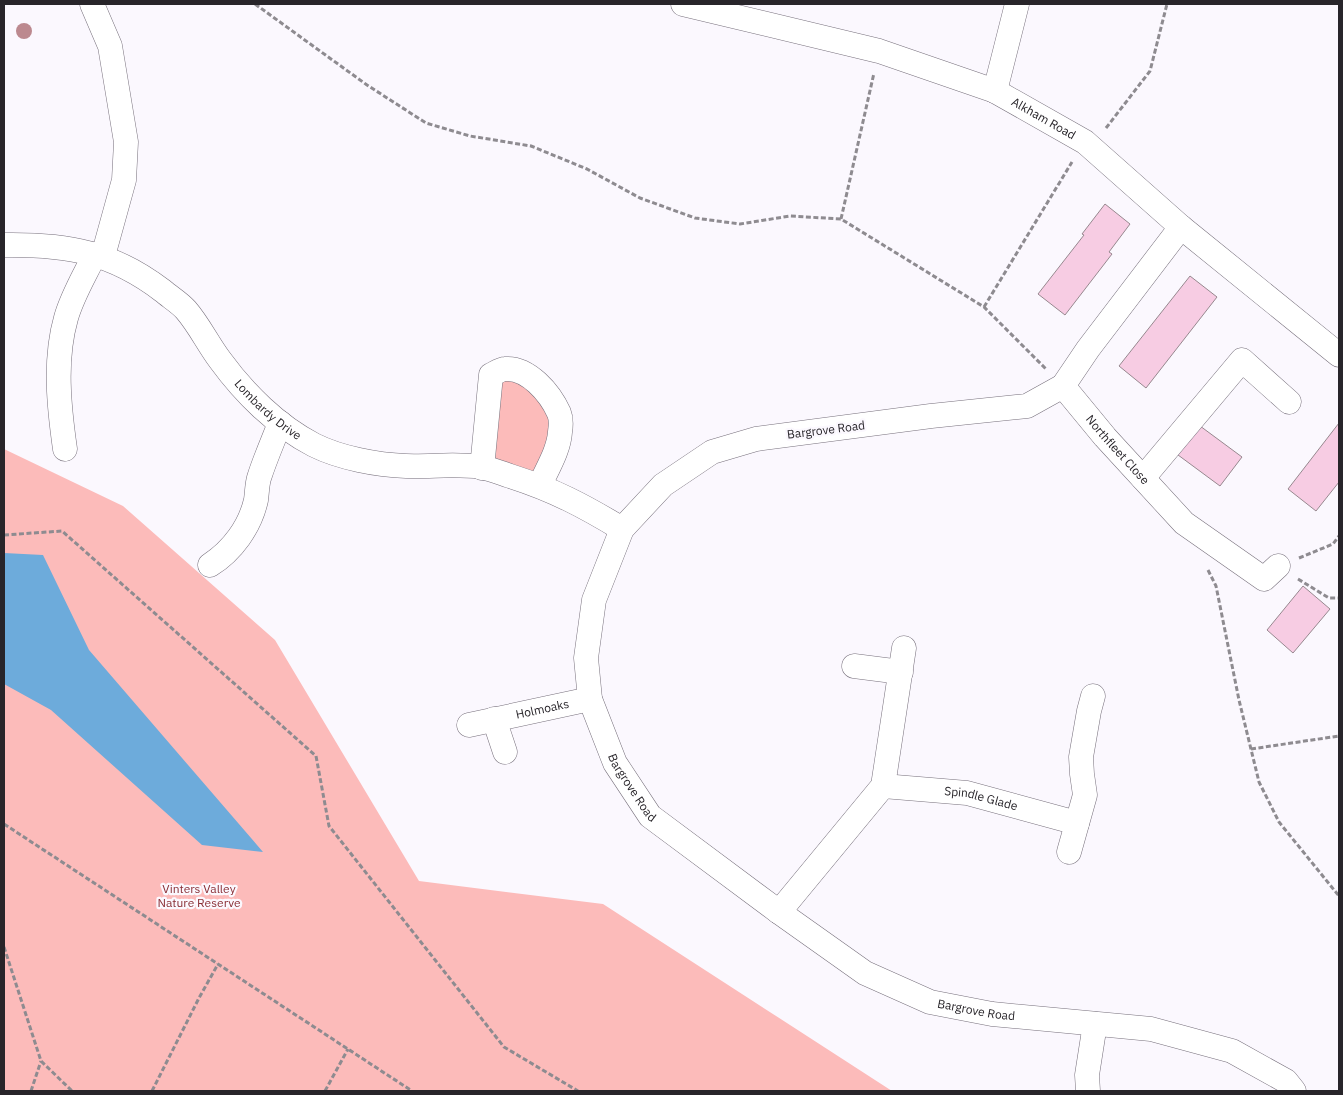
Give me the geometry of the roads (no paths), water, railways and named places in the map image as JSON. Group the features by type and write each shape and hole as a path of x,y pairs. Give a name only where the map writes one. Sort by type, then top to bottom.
{"street":[{"path":"65,449 60,413 60,359 66,316 99,255 124,180 126,142 110,46 92,4"},
{"name":"Alkham Road","path":"683,4 742,11 879,51 996,91 1088,145 1181,227 1339,355"},
{"path":"996,91 1017,4"},
{"path":"1063,386 1088,349 1181,227"},
{"name":"Lombardy Drive","path":"4,245 68,248 99,255 145,278 186,309 220,361 250,396 280,423 315,446 356,460 405,466 453,465 482,468 540,485 576,502 622,529"},
{"path":"1143,478 1242,360 1288,402"},
{"path":"482,468 491,375 504,368 522,372 536,382 560,414 560,433 554,453 540,485"},
{"name":"Northfleet Close","path":"1063,386 1106,437 1184,523 1264,578 1278,566"},
{"name":"Bargrove Road","path":"1063,386 1027,406 931,416 756,439 712,452 663,485 622,529 594,600 586,658 590,699 615,763 650,816 865,973 930,1002 992,1014 1151,1029 1232,1051 1286,1081 1294,1091"},
{"path":"210,565 224,556 243,532 250,519 256,501 259,480 280,423"},
{"path":"779,912 883,786 904,648"},
{"path":"854,666 901,672"},
{"path":"1069,852 1085,795 1081,757 1093,696"},
{"name":"Holmoaks","path":"468,725 590,699"},
{"path":"494,719 505,752"},
{"name":"Spindle Glade","path":"883,786 967,793 1077,823"},
{"path":"1088,1091 1087,1075 1095,1024"}],"water":[{"path":"4,553 43,555 89,650 263,852 202,845 51,710 4,684"}],"park label":[{"name":"Vinters Valley Nature Reserve","path":"199,896"}]}
